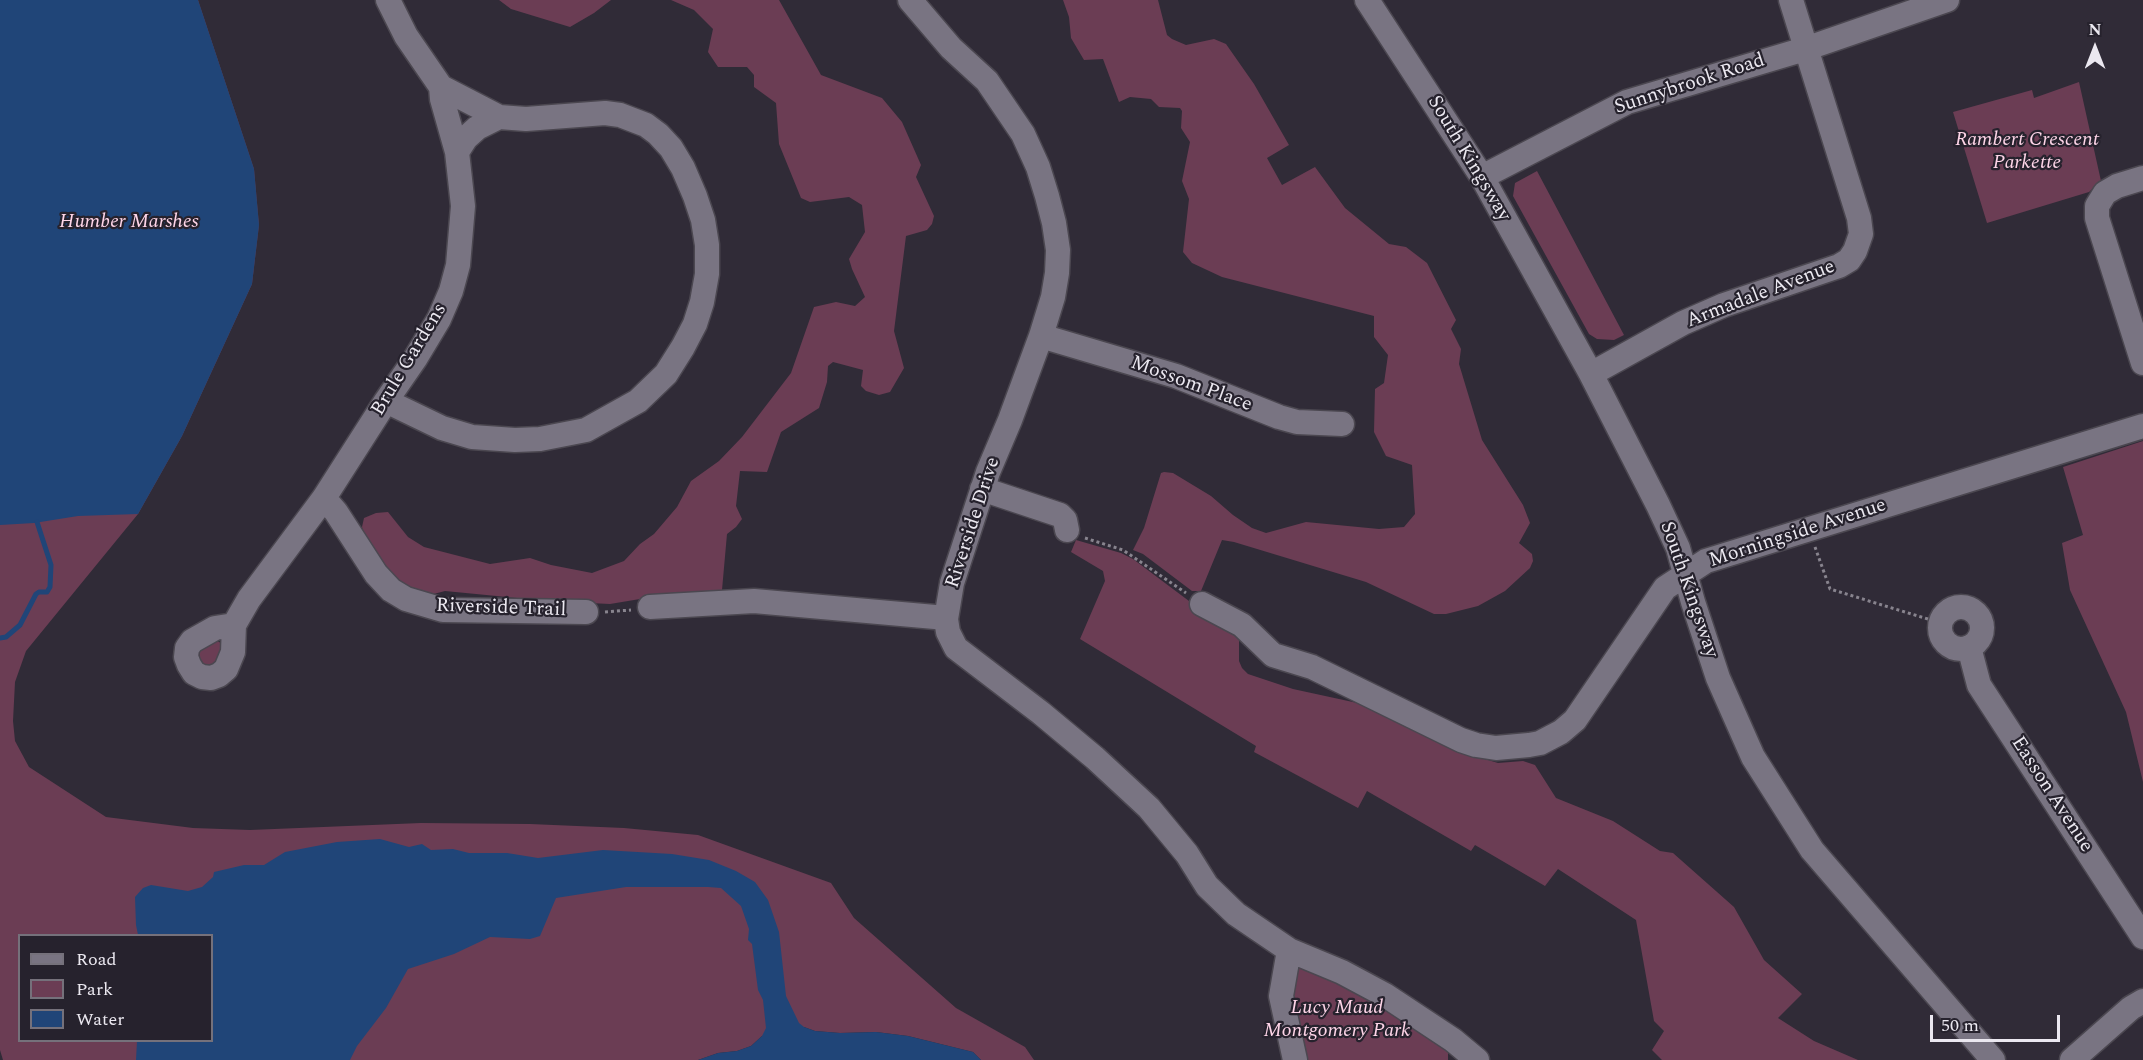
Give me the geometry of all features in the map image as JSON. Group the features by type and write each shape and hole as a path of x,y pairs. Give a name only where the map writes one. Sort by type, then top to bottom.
{"street":[{"name":"Brule Gardens","path":"234,626 249,599 324,498 386,400 416,359 439,319 451,291 458,266 463,206 457,152 442,99 441,87 406,36 388,0"},
{"name":"Riverside Drive","path":"910,0 951,48 987,81 1014,118 1031,150 1049,205 1058,249 1058,273 1041,336 982,489 952,583 946,619 948,632 956,648 996,677 1095,758 1149,808 1187,854 1207,886 1221,901 1256,929 1289,950 1342,972 1385,995 1453,1040 1474,1059"},
{"name":"South Kingsway","path":"1367,0 1482,177 1591,374 1678,548 1722,688 1753,757 1812,850 1993,1060"},
{"name":"Armadale Avenue","path":"1591,374 1683,323 1724,305 1839,266 1856,251 1861,234 1859,218 1791,0"},
{"name":"Sunnybrook Road","path":"1482,177 1627,102 1805,49 1947,0"},
{"path":"386,400 442,428 472,437 515,440 564,436 586,430 638,401 666,374 695,324 707,274 707,245 703,220 683,168 670,148 657,134 633,119 605,113 526,119 499,117 441,87"},
{"path":"457,152 466,138 477,128 499,117"},
{"path":"2143,178 2117,186 2105,193 2097,206 2097,218 2143,363"},
{"name":"Mossom Place","path":"1041,336 1176,376 1279,417 1297,422 1342,424"},
{"name":"Morningside Avenue","path":"1202,604 1242,626 1273,655 1312,667 1461,740 1486,746 1520,747 1540,743 1561,732 1575,720 1665,588 1706,561 2143,426"},
{"path":"982,489 1060,515 1072,533"},
{"name":"Riverside Trail","path":"324,498 336,512 376,574 391,590 406,599 443,610 586,612"},
{"path":"646,608 754,601 946,619"},
{"path":"1955,608 1970,609 1981,621 1980,636 1976,643 1969,647 1961,649 1953,647 1945,642 1941,634 1941,621 1948,612 1955,608"},
{"name":"Easson Avenue","path":"1969,647 1979,685 2143,937"},
{"path":"1289,950 1281,996 1295,1060"},
{"path":"2072,1060 2131,1008 2143,1001"}],"path":[{"path":"1072,533 1122,550 1202,604"},
{"path":"1814,542 1830,589 1931,620 1941,621"},
{"path":"612,612 646,608"}],"green space":[{"name":"Humber Marshes","path":"0,0 198,0 254,169 259,225 252,284 182,436 138,514 26,651 15,682 13,721 15,741 29,767 106,817 193,828 250,830 421,823 530,824 624,828 698,835 831,883 854,918 956,1008 1025,1047 1034,1060 981,1060 973,1052 908,1036 876,1032 815,1031 804,1027 762,1036 751,1046 698,1060 3,1060 0,1050"},
{"path":"499,0 611,0 570,27 511,9"},
{"path":"671,0 779,0 821,75 882,98 902,122 921,165 916,177 934,216 927,230 906,236 894,331 904,368 890,392 879,395 866,391 861,386 863,370 833,362 828,366 827,382 819,408 781,432 767,472 740,471 736,506 742,519 727,534 722,590 664,595 610,604 548,601 445,591 430,595 393,583 368,552 362,527 364,518 376,513 388,512 408,537 424,547 490,564 530,558 551,565 592,573 624,561 640,544 654,534 677,507 691,481 719,461 742,437 791,373 814,307 836,302 855,306 865,297 849,259 865,232 862,205 849,197 810,202 801,198 779,144 776,103 754,87 754,75 747,67 718,67 708,52 713,29 694,10"},
{"path":"1063,0 1158,0 1167,35 1172,39 1186,45 1214,39 1226,44 1254,84 1289,145 1267,158 1282,185 1315,167 1345,208 1389,244 1406,247 1427,263 1456,320 1451,329 1461,349 1459,364 1482,440 1523,505 1530,523 1519,543 1532,554 1533,561 1530,568 1505,591 1478,606 1446,614 1434,614 1366,582 1222,540 1201,591 1192,591 1143,554 1133,550 1144,528 1161,473 1164,472 1173,473 1211,496 1252,528 1266,533 1306,522 1379,529 1404,527 1415,514 1412,465 1386,456 1374,432 1375,389 1384,383 1388,355 1374,337 1374,316 1222,277 1192,263 1183,252 1189,199 1182,181 1190,142 1181,128 1182,111 1180,108 1159,107 1151,99 1130,97 1119,102 1103,59 1084,60 1071,38 1069,17"},
{"name":"Rambert Crescent Parkette","path":"2079,82 2101,181 2089,192 1987,223 1953,112 2032,90 2034,98"},
{"path":"1537,171 1624,335 1614,340 1597,339 1589,334 1513,196 1515,183"},
{"path":"2143,441 2143,782 2126,712 2070,590 2062,543 2083,535 2063,467"},
{"path":"1076,540 1121,553 1133,559 1237,634 1239,661 1248,674 1293,689 1362,704 1468,754 1498,763 1523,761 1535,765 1556,798 1613,821 1660,851 1673,853 1734,907 1764,960 1802,994 1778,1018 1814,1041 1858,1060 1662,1060 1652,1050 1664,1031 1654,1021 1636,920 1558,869 1545,886 1475,845 1471,851 1367,791 1358,808 1254,752 1256,746 1080,639 1105,581 1103,571 1071,552"},
{"path":"215,640 223,644 226,651 212,668 200,662 199,652 200,648"},
{"name":"Lucy Maud Montgomery Park","path":"1301,966 1354,985 1448,1050 1448,1060 1305,1060 1289,974"}],"water":[{"path":"0,0 198,0 254,169 259,225 252,284 182,436 138,514 78,516 34,523 0,525"},
{"path":"380,839 409,847 422,844 431,850 453,849 469,853 507,853 538,858 603,850 672,854 709,860 755,882 768,900 779,932 786,996 799,1023 804,1027 815,1031 876,1032 908,1036 973,1052 981,1060 698,1060 751,1046 762,1036 766,1028 752,944 748,940 749,929 741,906 721,888 626,887 556,898 540,936 530,939 490,937 454,954 408,969 386,1008 357,1046 350,1060 136,1060 137,1042 213,1042 213,934 138,934 135,897 143,888 151,885 188,891 202,887 213,877 214,872 244,865 264,865 285,852 337,842"}],"waterway":[{"path":"0,638 6,637 20,625 36,594 47,592 50,587 51,565 37,522"}]}
